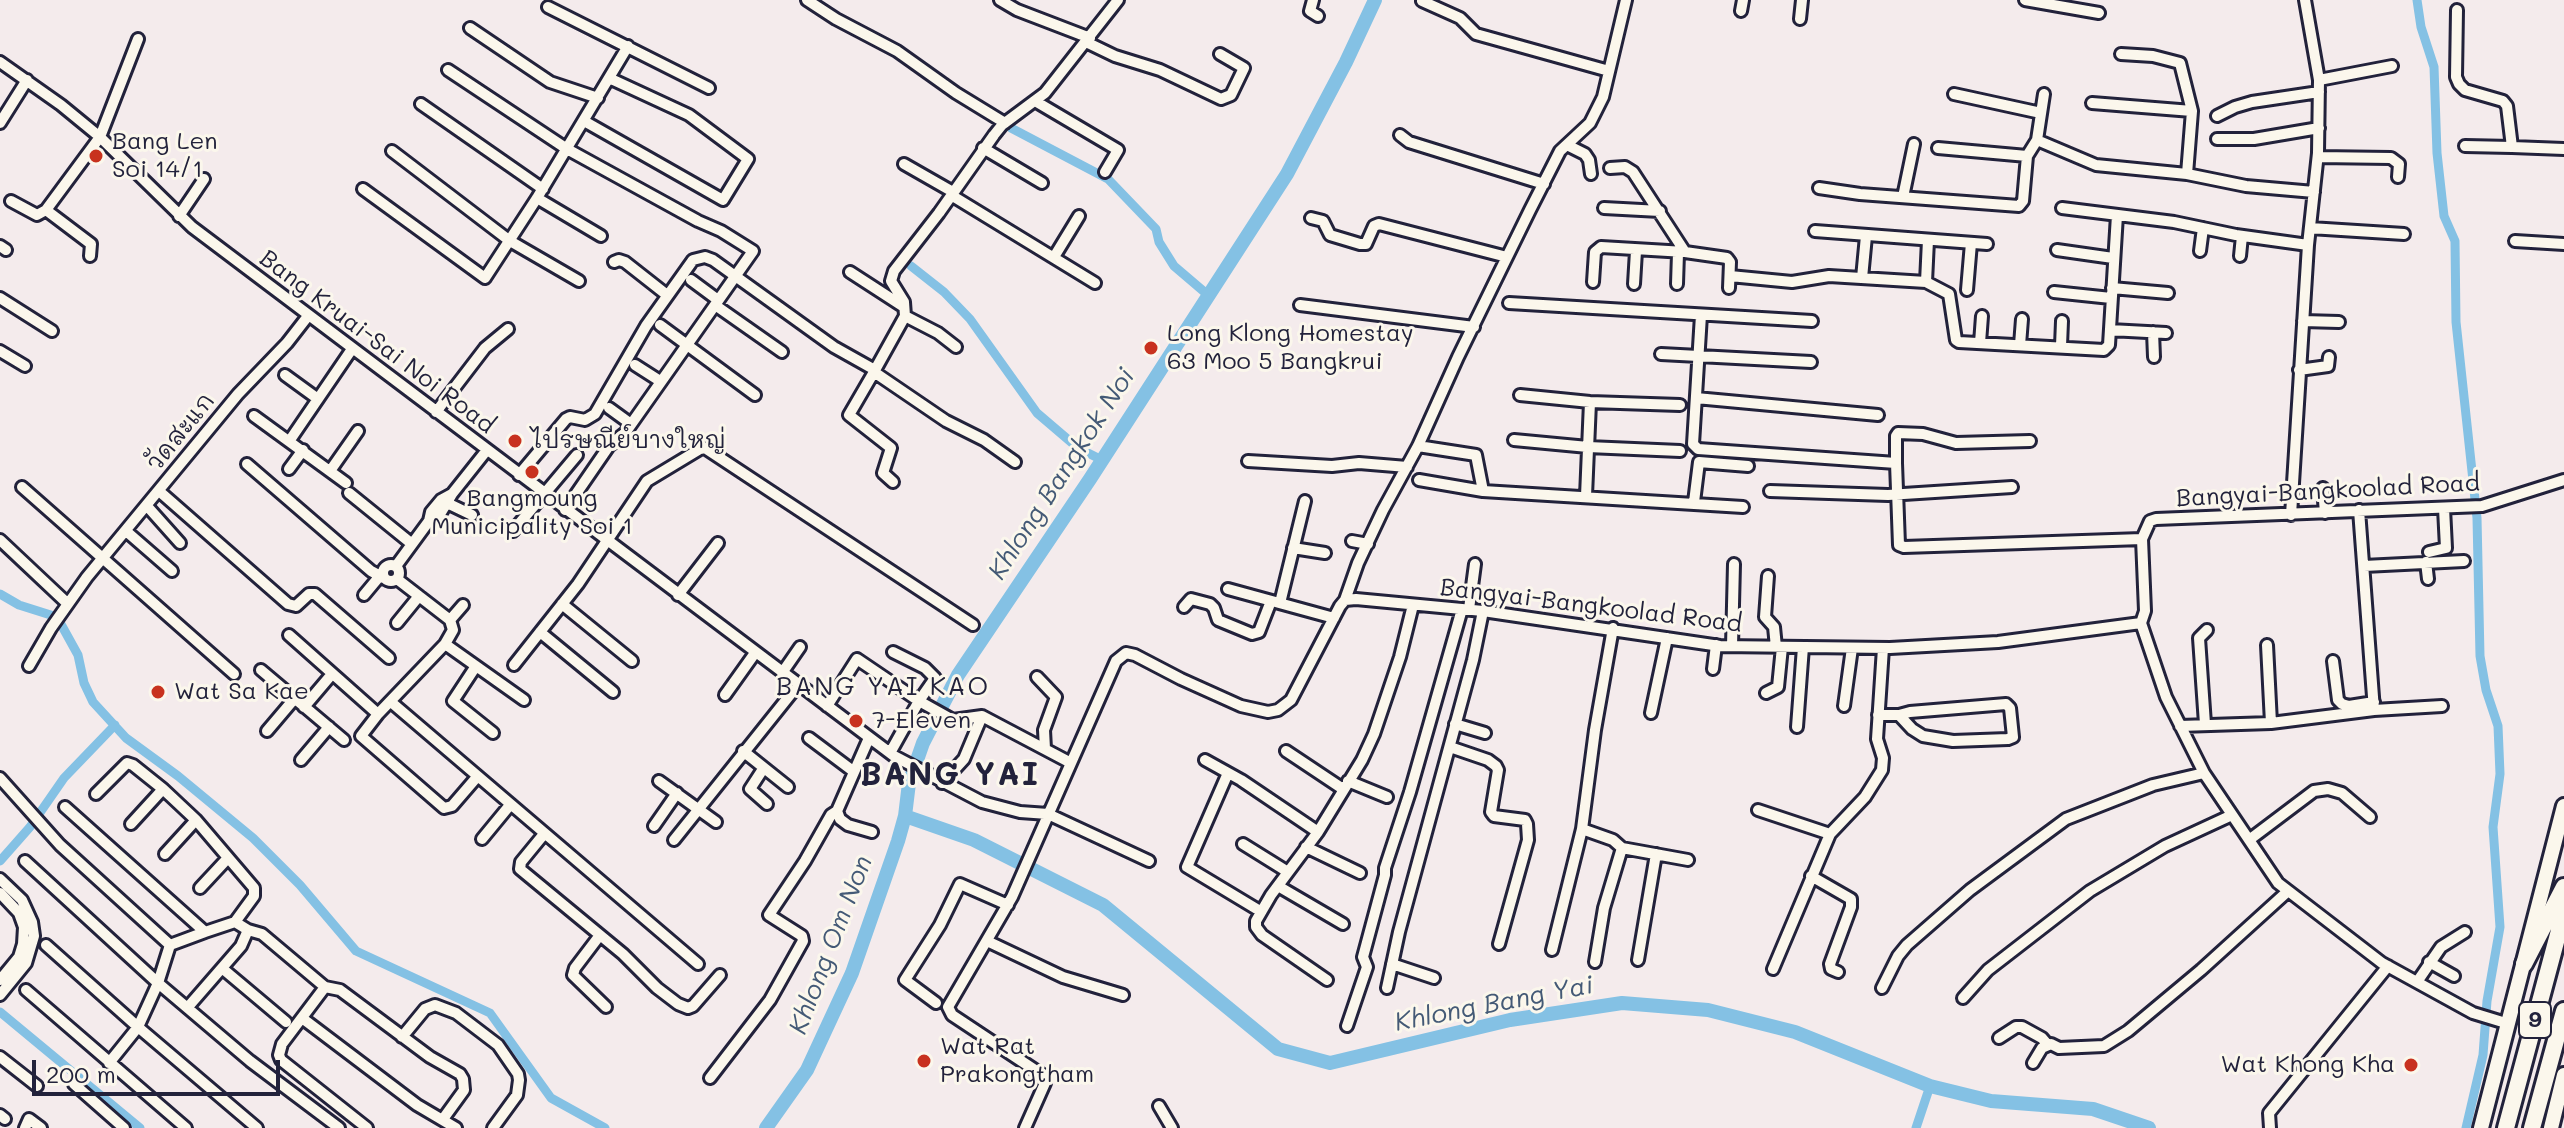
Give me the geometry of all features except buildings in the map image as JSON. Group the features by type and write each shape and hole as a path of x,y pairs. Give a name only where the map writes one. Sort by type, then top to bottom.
{"highway":[{"path":"2524,964 2564,887"},
{"name":"9","path":"2506,1128 2564,912"},
{"name":"9","path":"2532,1128 2564,1011"}],"main road":[{"path":"2481,1128 2502,1022 2524,964 2564,806"},
{"path":"2551,1128 2560,1105 2564,1075"}],"street":[{"path":"807,0 897,51 1004,124"},
{"path":"1000,0 1088,40 1115,56 1160,70 1221,99 1231,95 1244,68 1220,54"},
{"path":"905,312 891,284 894,271 983,148 1004,124 1045,93 1118,0"},
{"path":"1313,0 1310,11 1318,16"},
{"path":"1025,1128 1045,1083 1044,1076 949,1011 950,1002 1008,905 1116,661 1122,655 1135,655 1241,706 1268,712 1278,710 1291,700 1345,600 1368,544 1560,151 1590,123 1603,97 1626,0"},
{"path":"1800,19 1802,0"},
{"path":"2025,0 2099,13"},
{"path":"2291,515 2308,245 2319,128 2319,80 2305,0"},
{"path":"1422,1 1460,18 1476,34 1609,71"},
{"path":"548,7 709,88"},
{"path":"2457,10 2456,77 2465,90 2503,101 2507,106 2513,134 2512,147"},
{"path":"470,28 550,82 598,98"},
{"path":"11,201 37,215 46,210 100,137 138,39"},
{"path":"363,189 485,278 540,194 628,46"},
{"path":"2121,54 2153,56 2180,63 2192,111 2187,174"},
{"name":"Bang Kruai-Sai Noi Road","path":"0,62 100,137 198,232 892,755"},
{"path":"2319,80 2392,66"},
{"path":"448,70 567,149 753,251 631,424 609,446 565,510"},
{"path":"584,121 723,200 748,159 689,115 609,78"},
{"path":"0,123 27,80"},
{"path":"2217,116 2252,102 2319,92"},
{"path":"1954,94 2041,113"},
{"path":"2042,143 2044,94"},
{"path":"1035,101 1118,150 1105,172"},
{"path":"2092,103 2192,111"},
{"path":"421,104 601,236"},
{"path":"2217,139 2254,139 2319,128"},
{"path":"1400,135 1419,145 1544,184"},
{"path":"2042,143 2096,165 2187,174 2246,186 2314,192"},
{"path":"1819,188 2019,206 2023,201 2027,156 2042,143"},
{"path":"1903,197 1914,144"},
{"path":"1567,145 1585,154 1591,174"},
{"path":"2465,146 2564,149"},
{"path":"983,148 1042,183"},
{"path":"1938,148 2027,156"},
{"path":"392,151 510,241 579,281"},
{"path":"2318,157 2391,158 2399,164 2398,177"},
{"path":"904,164 1095,283"},
{"path":"1610,168 1630,169 1660,211 1681,253 1677,284"},
{"path":"179,216 204,179"},
{"path":"1604,208 1660,211"},
{"path":"2062,208 2308,245"},
{"path":"46,210 91,244 90,256"},
{"path":"1730,276 1792,282 1829,276 1926,282 1949,294 1957,341 2104,350 2109,345 2117,215"},
{"path":"1054,257 1079,216"},
{"path":"1311,218 1323,221 1330,235 1360,244 1366,244 1374,226 1379,224 1507,257"},
{"path":"2200,251 2203,228"},
{"path":"2310,228 2404,234"},
{"path":"1815,231 1987,244"},
{"path":"1862,278 1866,236"},
{"path":"2240,256 2242,236"},
{"path":"1926,282 1928,240"},
{"path":"2515,241 2564,244"},
{"path":"1967,290 1971,243"},
{"path":"1593,282 1595,252 1599,248 1727,258 1730,262 1729,288"},
{"path":"2057,250 2113,258"},
{"path":"1634,284 1636,251"},
{"path":"519,475 566,419 585,420 595,414 646,326 693,260 700,258 713,260 834,347 875,370 946,421 971,433 1015,462"},
{"path":"614,262 625,262 667,295"},
{"path":"850,272 956,347"},
{"path":"691,280 782,352"},
{"path":"2054,292 2168,293"},
{"path":"0,298 52,331"},
{"path":"1509,303 1812,321"},
{"path":"1300,305 1474,327"},
{"path":"893,482 883,473 891,448 849,415 905,312"},
{"path":"1701,315 1693,444 1698,449 1896,463"},
{"name":"วัดสะแก","path":"29,666 87,577 238,394 287,343 308,316"},
{"path":"1980,343 1982,316"},
{"path":"2020,345 2022,319"},
{"path":"2061,346 2062,321"},
{"path":"2303,321 2339,322"},
{"path":"660,325 755,395"},
{"path":"436,412 485,348 508,329"},
{"path":"2110,330 2166,333"},
{"path":"2153,332 2154,357"},
{"path":"290,440 352,349"},
{"path":"0,351 25,366"},
{"path":"1661,354 1811,362"},
{"path":"2299,370 2328,366 2329,357"},
{"path":"635,365 660,381"},
{"path":"285,375 318,399"},
{"path":"1520,395 1590,402 1680,405"},
{"path":"1696,398 1878,415"},
{"path":"1586,496 1590,402"},
{"path":"609,408 631,424"},
{"path":"254,416 330,471 412,544"},
{"path":"330,471 358,431"},
{"path":"2030,441 1956,443 1923,434 1903,432 1896,436 1899,545 2142,539 2145,611 2141,623 2166,697 2204,773 2278,883 2388,966 2473,1013 2502,1022"},
{"path":"1514,440 1680,451"},
{"path":"1418,446 1476,455 1483,491"},
{"path":"514,665 607,542 647,481 705,448 973,625"},
{"path":"289,469 303,450"},
{"path":"396,566 429,521 439,516 447,500 487,450"},
{"path":"513,531 577,455"},
{"path":"1248,461 1407,467"},
{"path":"1694,502 1699,462 1748,466"},
{"path":"247,464 381,577 389,581 397,579"},
{"path":"1419,480 1483,491 1743,507"},
{"name":"Bangyai-Bangkoolad Road","path":"2142,539 2150,521 2156,519 2482,506 2564,480"},
{"path":"22,487 234,674"},
{"path":"1770,491 1888,495 2012,487"},
{"path":"2323,488 2325,513"},
{"path":"159,491 288,604 296,606 309,594 315,594 389,658"},
{"path":"447,500 472,515"},
{"path":"1184,607 1191,599 1210,604 1218,620 1252,634 1259,632 1276,602 1305,501"},
{"path":"147,506 180,543"},
{"path":"2428,557 2446,548 2444,508"},
{"path":"2359,510 2374,706"},
{"path":"126,531 172,571"},
{"path":"0,540 68,604"},
{"path":"1352,541 1368,544"},
{"path":"678,595 718,543"},
{"path":"1293,548 1325,553"},
{"path":"2428,557 2428,579"},
{"path":"2364,566 2428,557 2464,561"},
{"path":"1347,1026 1367,967 1363,957 1385,868 1465,609 1475,564"},
{"path":"1732,646 1734,564"},
{"path":"364,595 381,577 383,568 396,566"},
{"path":"396,566 399,572 397,579"},
{"path":"1766,693 1778,687 1779,647 1774,627 1765,617 1768,576"},
{"path":"397,579 450,620 453,630 445,644 362,732 363,739 444,808 452,806 477,777"},
{"path":"1228,589 1334,618"},
{"path":"397,623 419,596"},
{"name":"Bangyai-Bangkoolad Road","path":"1345,600 1483,611 1732,646 1883,648 1998,642 2141,623"},
{"path":"562,604 632,661"},
{"path":"450,620 463,605"},
{"path":"1327,980 1262,935 1256,921 1260,911 1318,832 1374,734 1400,657 1413,605"},
{"path":"1387,988 1483,611"},
{"path":"1552,950 1582,829 1613,628"},
{"path":"2205,724 2199,638 2207,630"},
{"path":"540,632 613,692"},
{"path":"289,635 378,714"},
{"path":"1651,713 1667,638"},
{"path":"445,644 524,700"},
{"path":"1713,669 1716,645"},
{"path":"2267,645 2271,723"},
{"path":"782,673 800,647"},
{"path":"1797,727 1803,647"},
{"path":"1844,706 1852,648"},
{"path":"1773,969 1830,834 1865,797 1882,770 1883,758 1877,739 1883,648"},
{"path":"893,652 925,668 935,678 892,755 928,776 995,807 1048,814 1149,861"},
{"path":"725,695 755,653"},
{"path":"827,706 857,659 953,720 982,716 1071,763"},
{"path":"2333,661 2338,700 2342,704 2442,706"},
{"path":"476,666 453,701 493,733"},
{"path":"261,670 344,740"},
{"path":"304,707 332,674"},
{"path":"1037,677 1056,697 1044,730 1045,749"},
{"path":"674,840 798,685"},
{"path":"267,731 295,698"},
{"path":"391,702 698,964"},
{"path":"1878,715 2006,704 2010,708 2013,737 1953,741 1923,736 1899,715"},
{"path":"2180,726 2271,723 2374,706"},
{"path":"942,783 964,759 982,716"},
{"path":"1455,724 1485,733"},
{"path":"301,760 329,727"},
{"path":"809,738 853,771"},
{"path":"710,1078 770,1000 803,941 802,936 770,916 770,913 831,815 837,811 869,738"},
{"path":"1450,747 1488,760 1496,766 1498,770 1491,812 1494,816 1525,820 1527,824 1528,840 1499,944"},
{"path":"743,751 788,787"},
{"path":"1286,751 1346,785 1387,797"},
{"path":"1205,760 1318,832"},
{"path":"96,794 127,763 133,765 196,820 255,893 235,922 170,945"},
{"path":"763,769 750,789 767,804"},
{"path":"1228,773 1186,865 1260,911"},
{"path":"1882,988 1907,945 1970,890 2066,819 2153,785 2204,773"},
{"path":"0,778 70,855 170,945"},
{"path":"659,781 716,822"},
{"path":"131,824 163,789"},
{"path":"2249,840 2314,791 2328,789 2342,793 2370,817"},
{"path":"654,826 677,793"},
{"path":"482,839 510,805"},
{"path":"65,807 205,932"},
{"path":"1758,810 1830,834"},
{"path":"837,811 840,819 848,825 872,832"},
{"path":"1963,998 1988,970 2090,891 2165,846 2232,815"},
{"path":"165,854 196,820"},
{"path":"1582,829 1613,840 1622,848 1688,860"},
{"path":"544,834 521,862 520,869 627,965 635,968"},
{"path":"1243,844 1288,872"},
{"path":"1306,847 1360,873"},
{"path":"1595,962 1604,908 1622,848"},
{"path":"1638,960 1656,854"},
{"path":"200,888 227,859"},
{"path":"25,861 158,983 250,1061 339,1128"},
{"path":"1811,876 1851,899 1851,907 1830,964 1831,969 1838,972"},
{"path":"0,879 22,900 32,922 34,936 31,952 0,995"},
{"path":"936,1003 905,980 940,925 960,884 1008,905"},
{"path":"1278,886 1343,924"},
{"path":"1999,1038 2016,1027 2022,1027 2048,1045 2059,1048 2104,1046 2128,1031 2201,970 2287,892"},
{"path":"0,893 19,913 24,927 23,944 13,974 0,980"},
{"path":"573,914 678,1004 688,1008 693,1006 720,975"},
{"path":"235,922 262,934 325,987 340,990 402,1037 460,1074 464,1090 443,1119"},
{"path":"188,1007 241,946 248,930"},
{"path":"2417,982 2441,947 2465,932"},
{"path":"597,939 573,975 606,1007"},
{"path":"987,941 1063,977 1123,995"},
{"path":"46,945 257,1128"},
{"path":"109,1063 138,1027 158,983 170,945"},
{"path":"2429,962 2454,976"},
{"path":"1392,964 1434,978"},
{"path":"2270,1128 2269,1113 2388,966"},
{"path":"223,969 286,1022"},
{"path":"325,987 279,1050 281,1060 367,1128"},
{"path":"26,990 186,1128"},
{"path":"402,1037 425,1009 435,1005 456,1013 498,1045 518,1074 519,1087 517,1095 493,1128"},
{"path":"302,1018 417,1105 456,1128"},
{"path":"2033,1063 2042,1048 2048,1045"},
{"path":"0,1057 37,1086"},
{"path":"74,1084 124,1128"},
{"path":"1159,1106 1172,1128"},
{"path":"25,1128 29,1119 41,1128"}],"waterway":[{"name":"Khlong Bangkok Noi","path":"766,1128 807,1070 852,973 898,841 909,783 923,743 958,675 1090,479 1287,174 1375,0"},
{"path":"2417,0 2421,27 2434,67 2437,153 2444,216 2455,241 2456,322 2477,518 2480,656 2486,690 2498,726 2500,774 2493,827 2500,927 2487,1001 2483,1055 2466,1128"},
{"path":"1011,128 1108,179 1156,229 1159,242 1174,266 1208,295"},
{"path":"911,266 944,292 970,319 1037,413 1078,448 1102,460"},
{"path":"0,594 19,605 57,617 78,655 84,683 93,702 126,738 253,838 300,885 356,951 490,1013 551,1098 605,1128"},
{"path":"0,861 30,827 64,778 115,725"},
{"name":"Khlong Bang Yai","path":"905,816 974,840 1103,905 1278,1049 1330,1063 1510,1020 1622,1003 1708,1010 1795,1032 1930,1086 1991,1101 2093,1109 2149,1128"},
{"path":"0,1012 140,1128"},
{"path":"1916,1128 1930,1086"}],"place":[{"name":"Bang Len Soi 14/1","path":"96,156"},
{"name":"Long Klong Homestay 63 Moo 5 Bangkrui","path":"1151,348"},
{"name":"ไปรษณีย์บางใหญ่","path":"515,441"},
{"name":"Bangmoung Municipality Soi 1","path":"532,472"},
{"name":"Wat Sa Kae","path":"158,692"},
{"name":"7-Eleven","path":"856,721"},
{"name":"Wat Rat Prakongtham","path":"924,1061"},
{"name":"Wat Khong Kha","path":"2411,1065"}],"district":[{"name":"BANG YAI KAO","path":"883,687"},
{"name":"BANG YAI","path":"950,775"}],"water label":[{"name":"Khlong Om Non","path":"831,945"}]}
